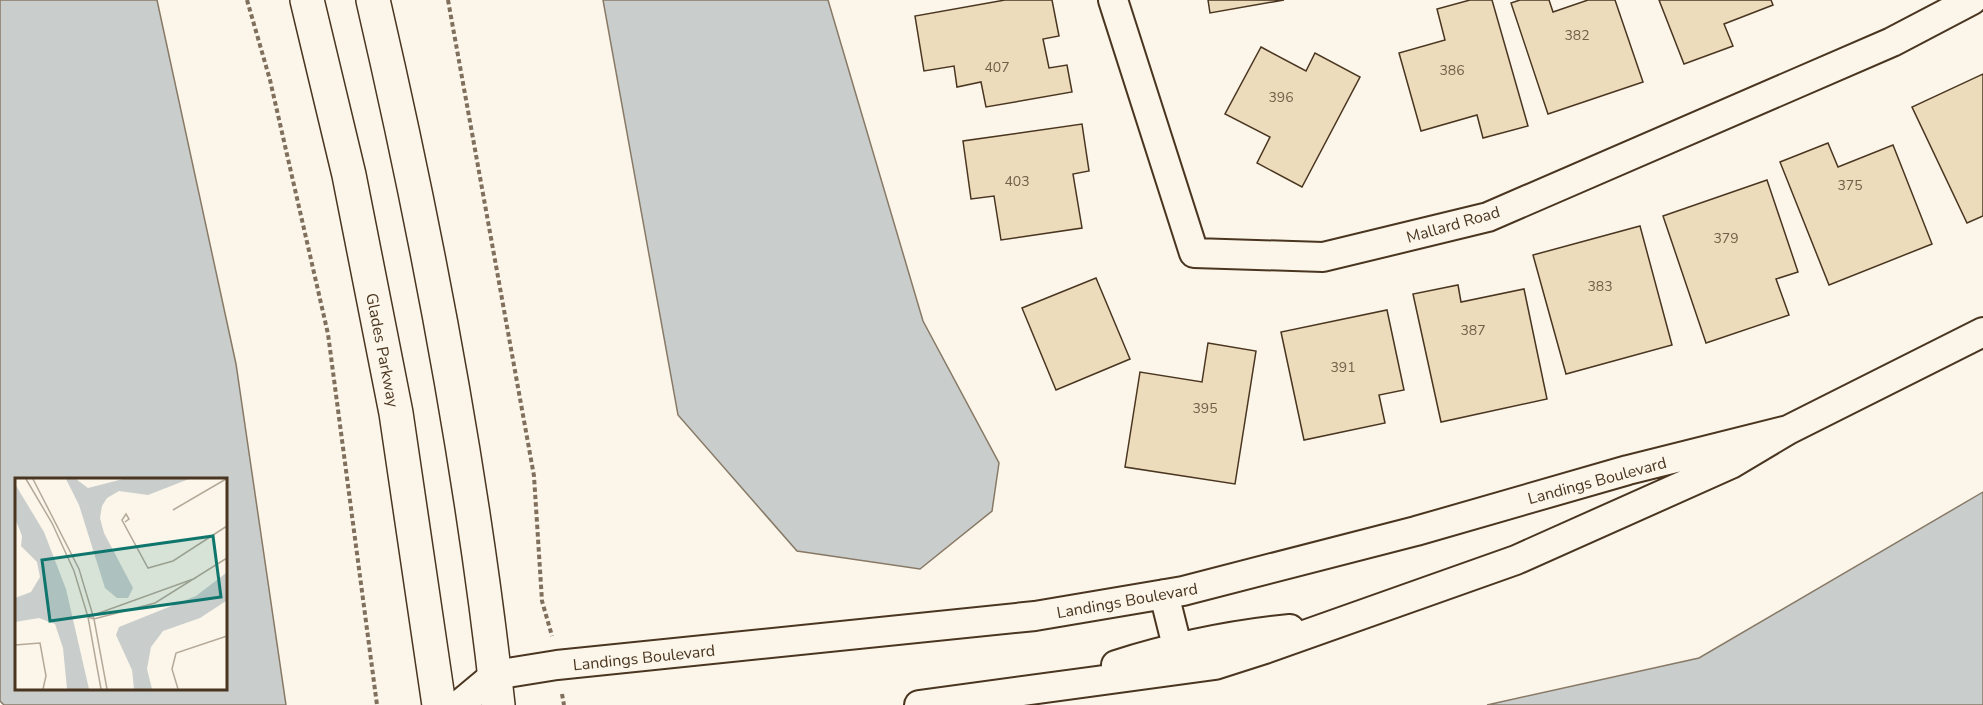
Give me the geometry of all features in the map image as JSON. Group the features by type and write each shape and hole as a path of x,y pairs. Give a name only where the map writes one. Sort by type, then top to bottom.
{"main road":[{"name":"Glades Parkway","path":"307,0 349,175 396,412 438,705"},
{"path":"373,0 409,153 457,405 496,690"}],"street":[{"name":"Mallard Road","path":"1113,0 1194,253 1323,257 1488,217 1892,42 1971,0"},
{"name":"Landings Boulevard","path":"919,705 1215,665 1516,560 1731,464 1788,430 1983,332"},
{"name":"Landings Boulevard","path":"496,690 557,665 1035,616 1164,594 1404,534 1628,470 1788,430"},
{"path":"1164,594 1177,646"},
{"path":"1039,690 1177,646 1245,633 1330,625"},
{"path":"459,705 496,690"}],"path":[{"path":"248,0 270,80 328,334 377,705"},
{"path":"448,0 534,476 542,601 552,636 564,705"}],"shaded area":[{"path":"0,0 157,0 236,364 286,705 4,705 0,701"},
{"path":"603,0 828,0 923,321 999,463 992,511 920,569 797,551 678,415"},
{"path":"1983,492 1983,705 1487,705 1699,658"}],"building":[{"path":"1005,0 1052,0 1059,36 1043,39 1049,68 1067,65 1072,92 986,107 981,82 957,87 954,66 924,71 915,16"},
{"path":"1208,0 1284,0 1210,13"},
{"path":"1470,0 1492,0 1528,126 1483,138 1477,115 1421,131 1399,53 1445,40 1437,9"},
{"path":"1520,0 1549,0 1553,12 1588,0 1615,0 1643,82 1548,114 1511,3"},
{"path":"1659,0 1771,0 1773,5 1724,24 1733,46 1684,64"},
{"path":"1261,47 1306,71 1315,53 1360,77 1302,187 1257,163 1270,137 1225,114"},
{"path":"1983,74 1983,216 1967,223 1912,107"},
{"path":"1082,124 1089,171 1073,174 1082,228 1001,240 994,196 971,199 963,141"},
{"path":"1828,143 1838,167 1893,145 1932,244 1829,285 1780,162"},
{"path":"1767,180 1798,272 1776,279 1789,315 1706,343 1663,216"},
{"path":"1640,226 1672,345 1566,374 1533,255"},
{"path":"1096,278 1130,359 1056,390 1022,308"},
{"path":"1458,285 1461,302 1524,289 1547,399 1441,422 1413,294"},
{"path":"1387,310 1404,390 1379,395 1385,423 1304,440 1281,332"},
{"path":"1208,343 1256,351 1235,484 1125,467 1140,372 1202,382"}]}
